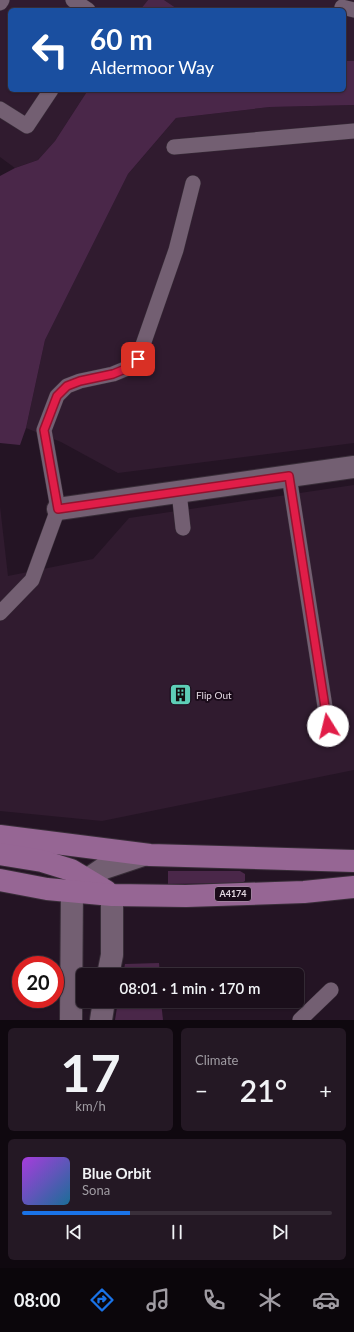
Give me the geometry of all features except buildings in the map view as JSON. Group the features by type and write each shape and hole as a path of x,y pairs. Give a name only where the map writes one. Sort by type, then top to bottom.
{"main road":[{"path":"0,836 142,855 234,859 354,861"},
{"path":"0,854 42,861 71,870 79,885"},
{"path":"0,880 47,889 79,885 112,895"},
{"name":"A4174","path":"112,895 186,896 296,892 354,887"}],"street":[{"path":"58,509 354,467"},
{"path":"71,1020 79,885 104,868 142,855"},
{"path":"109,968 112,956 112,895"},
{"path":"101,1020 103,1008"}],"lane":[{"path":"73,0 85,8"},
{"path":"0,109 27,126 50,92"},
{"path":"174,147 354,131"},
{"path":"0,613 32,580 58,509 44,430 57,396 67,386 80,381 113,374 130,367 138,359 176,250 193,183"},
{"path":"289,476 328,726"},
{"path":"179,492 183,528"},
{"path":"300,1020 331,990"}],"shaded area":[{"path":"0,0 148,0 142,8 8,8 8,92 87,92 55,141 38,160 15,168 0,157"},
{"path":"148,0 164,0 176,8 142,8"},
{"path":"164,0 354,0 354,61 346,61 346,8 176,8"},
{"path":"346,61 354,61 354,105 270,107 176,118 128,174 45,340 26,428 20,445 0,443 0,176 15,168 38,160 55,141 87,92 346,92"},
{"path":"354,105 354,443 118,473 61,442 26,428 45,340 128,174 176,118 270,107"},
{"path":"354,485 354,770 102,821 0,811 0,506 8,576 93,559 129,518"},
{"path":"168,871 240,871 245,874 245,881 242,883 168,884"},
{"path":"159,963 159,968 124,968 125,964"},
{"path":"117,1008 162,1008 163,1020 115,1020"}],"place":[{"name":"Flip Out","path":"180,695"}],"route":[{"path":"138,359 130,367 113,374 80,381 67,386 57,396 54,408 44,430 58,509 289,476 328,726"}]}
